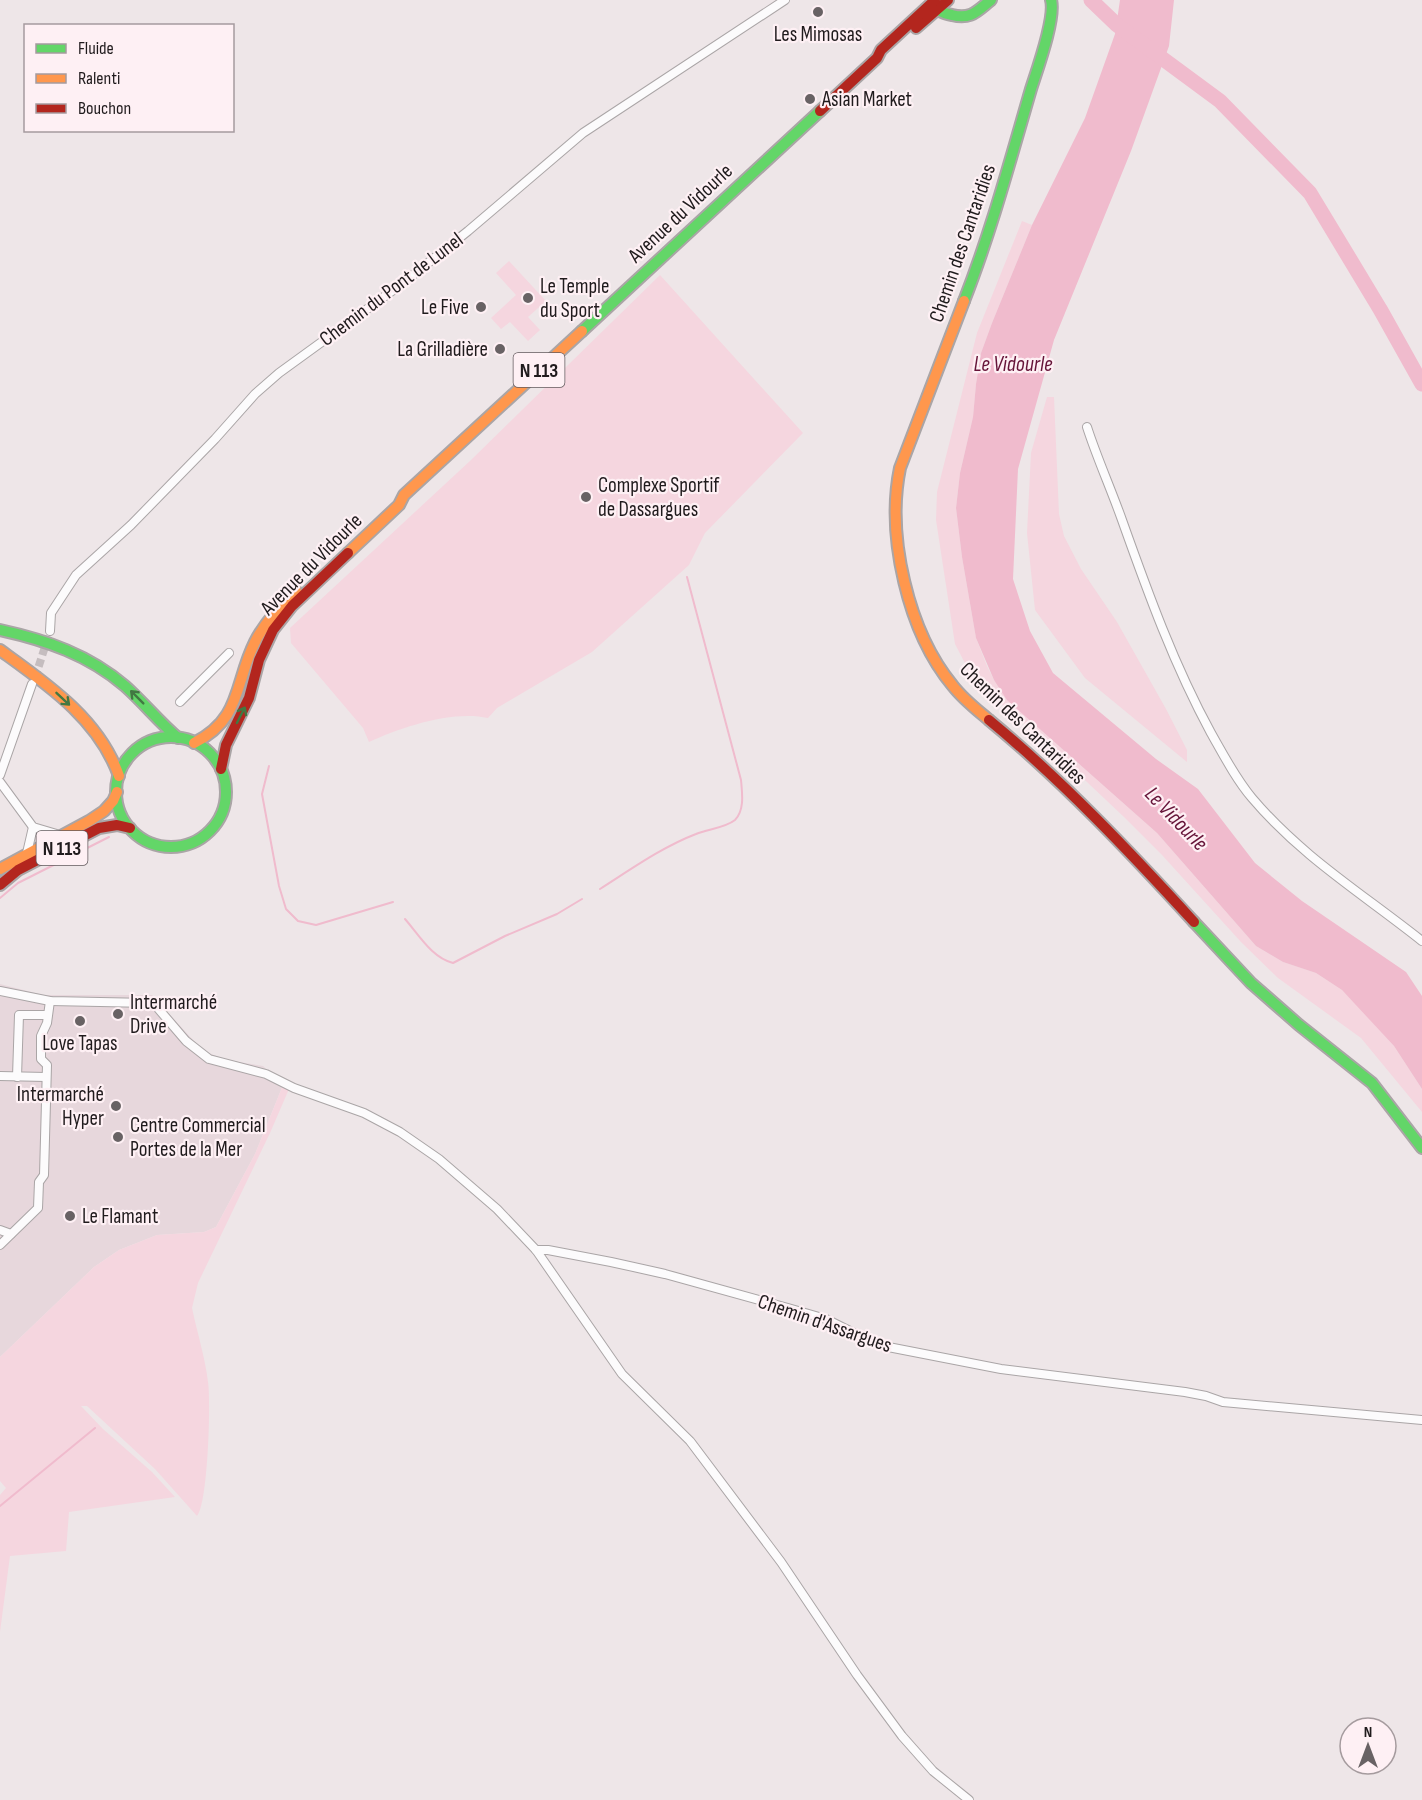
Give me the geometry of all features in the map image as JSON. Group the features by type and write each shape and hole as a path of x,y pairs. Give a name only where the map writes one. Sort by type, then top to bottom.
{"main road":[{"path":"940,3 947,15 952,14 962,18 971,16 991,0"},
{"name":"Chemin des Cantaridies","path":"1051,0 1053,7 1044,45 985,247 900,468 895,493 896,527 900,567 912,607 932,656 952,685 970,704 1012,738 1125,849 1251,983 1372,1083 1422,1148"},
{"name":"Avenue du Vidourle","path":"195,743 216,732 223,722 235,700 251,650 276,610 394,500 404,495 877,58 881,50 940,3"},
{"name":"Avenue du Vidourle","path":"221,769 226,745 249,698 259,660 273,630 292,606 399,505 404,495"},
{"path":"0,630 63,647 94,663 124,685 178,738"},
{"path":"0,650 50,687 80,715 112,756 119,776"},
{"path":"178,738 195,743 213,756 221,769 226,792 221,816 215,826 196,841 185,846 160,846 144,839 130,828 121,815 117,792 119,776 128,759 142,746 159,739 178,738"},
{"name":"N 113","path":"0,869 89,821 104,811 117,792"},
{"name":"N 113","path":"0,885 18,870 99,828 117,825 130,828"}],"street":[{"name":"Chemin du Pont de Lunel","path":"50,631 51,613 76,575 131,525 215,439 255,394 279,373 403,283 584,133 785,0"},
{"path":"1087,427 1167,641 1201,714 1231,770 1272,821 1314,860 1422,941"},
{"path":"180,702 229,653"},
{"path":"0,775 32,684"},
{"path":"0,782 33,827 60,835"},
{"path":"27,853 33,827"},
{"path":"0,991 50,1001 150,1003 156,1006 186,1041 209,1059 253,1069 294,1088 364,1113 410,1138 439,1159 497,1209 536,1250 622,1374 690,1441 739,1505 902,1736 933,1771 969,1800"},
{"path":"0,1244 38,1208 39,1182 44,1175 47,1065 41,1056 41,1036 47,1023 50,1001"},
{"path":"17,1077 19,1015 47,1015"},
{"path":"0,1076 46,1077"},
{"path":"0,1230 11,1234"},
{"name":"Chemin d'Assargues","path":"536,1250 548,1250 622,1264 826,1319 878,1345 1000,1369 1185,1392 1223,1402 1422,1420"}],"shaded area":[{"path":"1022,221 1032,225 981,353 973,417 960,473 956,508 976,638 987,666 994,680 1034,724 1157,833 1256,946 1283,962 1316,973 1342,990 1354,1002 1394,1046 1422,1089 1422,1112 1361,1038 1278,978 1241,942 1124,817 1033,731 992,696 968,669 955,644 936,520 937,492 977,333"},
{"name":"Le Temple du Sport","path":"509,261 546,301 528,317 540,330 528,341 510,322 501,329 491,318 516,295 496,273"},
{"name":"Complexe Sportif de Dassargues","path":"660,275 803,433 705,533 689,565 592,652 497,708 488,718 459,716 427,721 369,742 363,728 291,643 290,628 471,460"},
{"path":"1047,397 1054,397 1059,514 1064,536 1081,569 1117,622 1166,709 1187,750 1187,762 1085,678 1035,610 1027,533 1031,453"},
{"path":"0,984 43,995 152,995 203,1051 227,1060 263,1066 283,1085 255,1154 216,1227 204,1232 157,1235 119,1250 94,1267 0,1357"},
{"path":"283,1085 289,1089 198,1283 192,1308 205,1363 209,1393 206,1473 201,1508 197,1516 155,1469 87,1406 81,1406 103,1429 152,1472 175,1497 69,1512 66,1551 10,1556 0,1632 0,1495 6,1488 0,1481 0,1357 94,1267 119,1250 157,1235 204,1232 216,1227 255,1154"}],"water":[{"name":"Le Vidourle","path":"1120,0 1174,0 1169,46 1131,151 1054,340 1018,469 1013,579 1030,631 1053,673 1156,759 1198,789 1255,863 1302,901 1406,972 1422,996 1422,1089 1394,1046 1342,990 1316,973 1283,962 1256,946 1157,833 1007,700 994,680 976,638 956,508 960,473 973,417 981,353 1032,225 1085,118 1115,34"}],"waterway":[{"name":"Le Vidourle","path":"1091,0 1117,25 1220,101 1310,193 1422,384"},
{"path":"600,889 671,845 731,823 740,811 741,780 687,577"},
{"path":"269,766 262,794 279,886 286,909 298,921 316,925 393,902"},
{"path":"0,898 18,883 109,837"},
{"path":"405,919 432,951 453,963 505,936 557,914 582,899"},
{"path":"0,1506 95,1428"}],"tunnel":[{"path":"35,678 50,631"}],"traffic: fast":[{"path":"938,10 964,16 973,14 991,0"},
{"path":"964,301 992,223 1045,44 1051,19 1051,0"},
{"path":"582,331 820,111"},
{"path":"0,630 50,644 97,666 125,686 178,738"},
{"path":"171,737 192,742 210,753 221,771 226,792 221,813 210,831 192,842 171,847 150,842 132,831 121,813 116,792 121,771 132,753 150,742 171,737"},
{"path":"1194,922 1251,983 1372,1083 1422,1148"}],"traffic: slow":[{"path":"964,301 900,468 896,495 896,523 904,582 924,639 937,664 953,686 965,700 989,720"},
{"path":"348,553 399,505 404,495 582,331"},
{"path":"194,743 210,733 229,712 255,642 273,615 296,591"},
{"path":"0,650 70,704 99,737 119,776"},
{"path":"0,869 89,821 104,811 117,792"}],"traffic: jam":[{"path":"820,111 935,0"},
{"path":"916,28 948,0"},
{"path":"221,769 226,745 249,698 259,660 273,630 292,606 348,553"},
{"path":"989,720 1043,767 1095,818 1194,922"},
{"path":"0,885 18,870 99,828 117,825 130,828"}],"place":[{"name":"Les Mimosas","path":"818,12"},
{"name":"Asian Market","path":"810,99"},
{"name":"Le Temple du Sport","path":"528,298"},
{"name":"Le Five","path":"481,307"},
{"name":"La Grilladière","path":"500,349"},
{"name":"Complexe Sportif de Dassargues","path":"586,497"},
{"name":"Intermarché Drive","path":"118,1014"},
{"name":"Love Tapas","path":"80,1021"},
{"name":"Intermarché Hyper","path":"116,1106"},
{"name":"Centre Commercial Portes de la Mer","path":"118,1137"},
{"name":"Le Flamant","path":"70,1216"}]}
